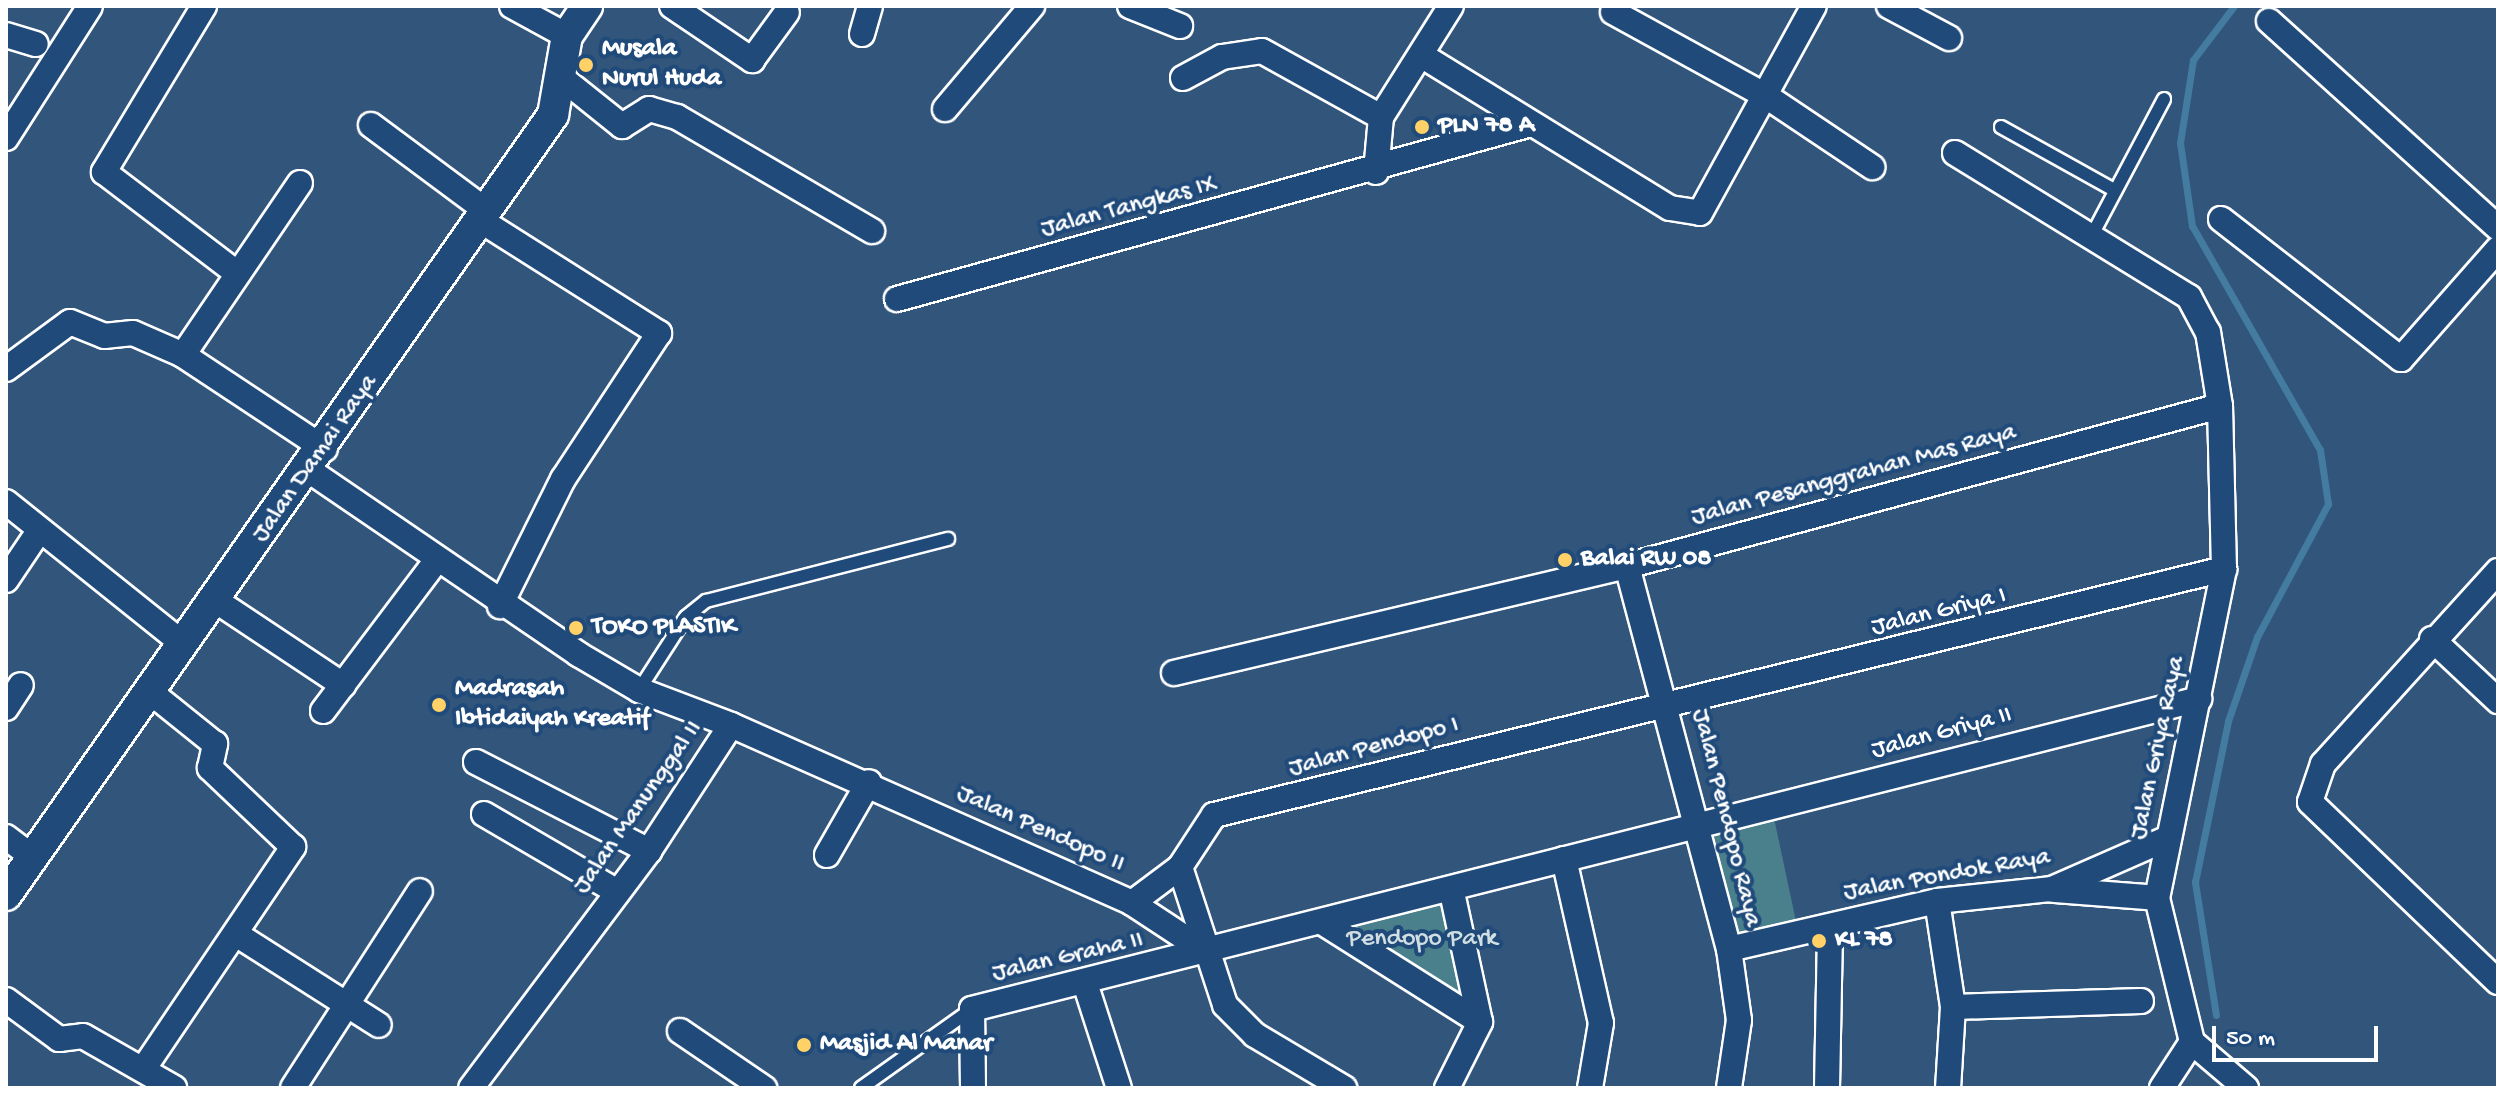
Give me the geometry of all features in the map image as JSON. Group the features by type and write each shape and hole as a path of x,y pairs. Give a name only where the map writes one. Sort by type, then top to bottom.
{"street":[{"path":"6,138 90,6"},
{"path":"204,6 104,172 238,274"},
{"path":"512,6 567,36"},
{"name":"Jalan Damai Raya","path":"6,895 317,460 553,115 562,78 567,36 587,6"},
{"path":"672,6 752,60 787,12"},
{"path":"862,34 870,6"},
{"path":"945,109 1032,6"},
{"path":"1130,6 1180,26"},
{"path":"1376,172 1381,117 1451,6"},
{"path":"1421,55 1531,124 1688,214 1709,206 1814,6"},
{"path":"1889,6 1949,38"},
{"path":"1613,12 1766,96 1872,167"},
{"path":"2269,21 2498,228"},
{"path":"6,35 36,44"},
{"path":"1183,78 1222,57 1262,51 1381,117"},
{"path":"562,78 622,126 649,109 677,117 872,231"},
{"name":"Jalan Tangkas IX","path":"897,299 1376,172 1531,124"},
{"path":"371,125 484,216 659,333 563,479 500,606"},
{"name":"Jalan Griya Raya","path":"1955,153 2093,233 2189,297 2208,332 2220,406 2224,569 2157,898 2192,1042"},
{"path":"183,355 300,183"},
{"path":"2221,219 2401,359 2498,249"},
{"name":"Jalan Manunggal II","path":"6,369 75,322 104,336 133,333 183,355 317,460 436,561 500,606 639,690 731,725 649,851 616,891 475,1087"},
{"name":"Jalan Pesanggrahan Mas Raya","path":"1174,673 1627,566 2220,406"},
{"path":"6,580 17,523 183,644"},
{"path":"323,711 436,561"},
{"name":"Jalan Pendopo Raya","path":"1627,566 1700,825 1729,949 1739,1020 1729,1088"},
{"name":"Jalan Griya I","path":"1668,710 2224,569"},
{"path":"2498,571 2432,639 2323,764 2310,802 2498,982"},
{"path":"215,600 343,685"},
{"path":"2432,639 2498,701"},
{"path":"6,708 21,685"},
{"path":"144,1068 236,934 292,844 210,768 215,744 149,691"},
{"name":"Jalan Griya II","path":"1700,825 2199,699"},
{"name":"Jalan Pendopo I","path":"1132,903 1180,867 1214,815 1668,710"},
{"name":"Jalan Pendopo II","path":"731,725 869,782 1132,903 1208,953"},
{"path":"476,762 649,851"},
{"path":"827,855 869,782"},
{"path":"484,814 616,891"},
{"path":"1208,953 1700,825"},
{"path":"6,837 33,857"},
{"name":"Jalan Pondok Raya","path":"1729,949 1937,901 2052,889 2168,838"},
{"path":"1564,859 1601,1023 1590,1088"},
{"path":"1180,867 1208,953 1237,1019 1344,1088"},
{"path":"2052,889 2157,898"},
{"path":"293,1088 420,891"},
{"path":"1447,1088 1480,1022 1452,892"},
{"path":"1937,901 1953,1007 1948,1088"},
{"path":"1325,924 1480,1022"},
{"path":"1827,1088 1830,927"},
{"path":"236,934 379,1025"},
{"name":"Jalan Graha II","path":"973,1088 972,1009 1208,953"},
{"path":"1085,983 1107,1077 1119,1088"},
{"path":"6,1000 59,1039 83,1036 144,1068 174,1088"},
{"path":"1953,1007 2141,1001"},
{"path":"680,1031 764,1088"},
{"path":"2162,1088 2192,1042 2246,1088"}],"lane":[{"path":"2093,233 2164,99"},
{"path":"2001,127 2114,190"},
{"path":"639,690 686,617 706,601 948,539"},
{"path":"861,1088 972,1009"}],"green space":[{"path":"1774,818 1797,925 1731,939 1708,832"},
{"name":"Pendopo Park","path":"1448,897 1475,1012 1339,927"}],"waterway":[{"path":"2216,1015 2195,882 2228,721 2257,637 2328,504 2320,450 2192,226 2180,143 2193,60 2234,6"}],"place":[{"name":"Musala Nurul Huda","path":"586,65"},
{"name":"PLN 78 A","path":"1422,127"},
{"name":"Balai RW 08","path":"1565,560"},
{"name":"TOKO PLASTIK","path":"576,628"},
{"name":"Madrasah Ibtidaiyah Kreatif","path":"439,705"},
{"name":"KL 78","path":"1819,941"},
{"name":"Masjid Al Manar","path":"804,1045"}]}
